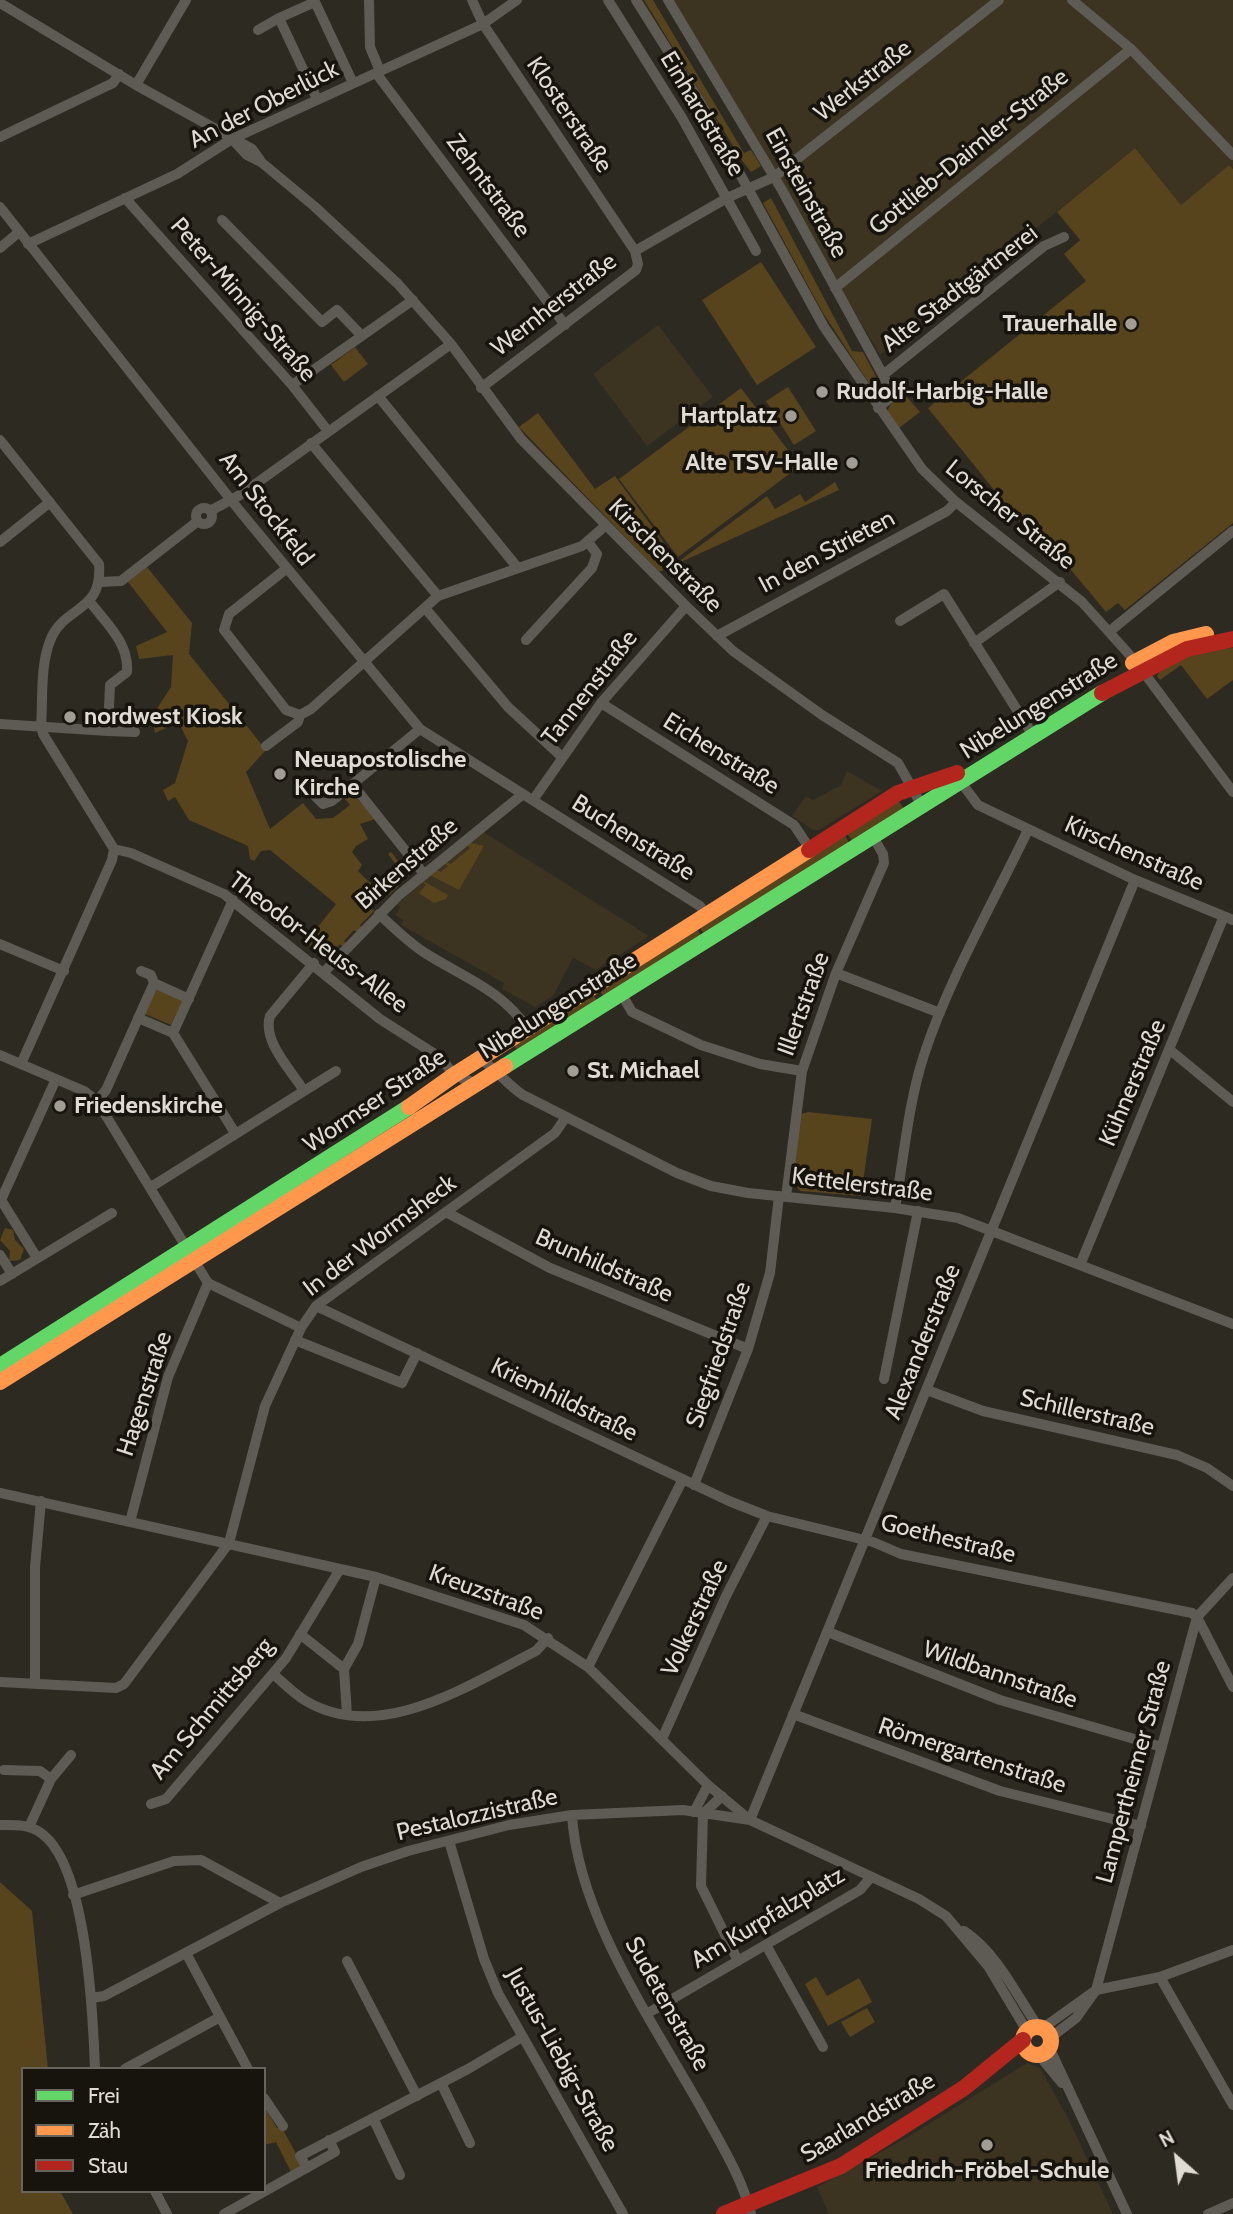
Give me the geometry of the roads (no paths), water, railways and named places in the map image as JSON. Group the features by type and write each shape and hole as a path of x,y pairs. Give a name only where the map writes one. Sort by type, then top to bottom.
{"street":[{"path":"136,85 186,0"},
{"name":"Zehntstraße","path":"369,0 370,47 378,72 565,325"},
{"name":"Klosterstraße","path":"472,0 483,24 635,251"},
{"name":"An der Oberlück","path":"28,244 177,174 232,139 483,24 517,0"},
{"name":"Einhardstraße","path":"608,0 682,118 756,251"},
{"name":"Lorscher Straße","path":"636,0 702,105 824,327 922,469 956,502 1060,582 1110,632 1139,666 1233,792"},
{"name":"Einsteinstraße","path":"668,0 774,177 883,375"},
{"name":"Werkstraße","path":"749,190 774,177 999,0"},
{"path":"1073,0 1131,49 1233,155"},
{"path":"258,30 315,2 353,83"},
{"name":"Kirschenstraße","path":"0,3 232,139 247,155 261,162 380,266 413,300 451,344 521,439 686,606 717,636 804,702 898,764 921,804"},
{"path":"279,18 317,99"},
{"name":"Gottlieb-Daimler-Straße","path":"835,288 1131,49"},
{"path":"0,137 113,83 119,74"},
{"name":"Wernherstraße","path":"481,388 636,270 638,264 635,251 727,198 749,190"},
{"name":"Peter-Minnig-Straße","path":"125,198 292,385 328,431"},
{"name":"Am Stockfeld","path":"0,206 286,569 420,729 533,800"},
{"name":"Peter-Minnig-Straße","path":"222,220 322,322 337,310 361,335"},
{"path":"0,248 19,232"},
{"name":"Alte Stadtgärtnerei","path":"883,375 1044,246 1064,237"},
{"path":"292,385 413,300"},
{"path":"100,582 121,581 198,521 207,524 212,515 211,510 231,499 451,344"},
{"path":"878,408 889,399 890,390 883,375"},
{"path":"378,396 517,567"},
{"path":"0,439 99,564 100,582 90,603 61,624 50,640 41,727 114,849 64,971 21,1064"},
{"path":"311,443 438,596"},
{"path":"0,542 50,502"},
{"name":"In den Strieten","path":"717,636 947,511 956,502"},
{"path":"266,746 298,722 300,715 311,709 438,596 588,542 605,526"},
{"path":"1110,632 1233,531"},
{"path":"526,640 592,568 597,554 588,542"},
{"path":"286,569 229,614 225,630 286,709 300,715"},
{"path":"974,643 1060,582"},
{"path":"900,621 944,594 1029,729"},
{"path":"90,603 125,647 128,659 127,672 110,685 108,731"},
{"name":"Tannenstraße","path":"533,800 601,703 686,606"},
{"path":"425,608 508,706 562,757"},
{"path":"1139,666 1183,638 1233,633"},
{"path":"1139,666 1187,649 1233,639"},
{"name":"Wormser Straße","path":"0,1366 191,1253 377,1130 454,1074 810,849 913,787 958,778 1029,729 1139,666"},
{"name":"Nibelungenstraße","path":"0,1382 191,1253 477,1084 1139,666"},
{"name":"Eichenstraße","path":"601,703 794,825 810,849"},
{"path":"0,724 135,732"},
{"path":"314,795 320,803 326,803 353,785 420,729"},
{"name":"Kirschenstraße","path":"958,778 972,802 1135,880 1229,918"},
{"path":"353,785 424,874"},
{"name":"Birkenstraße","path":"324,972 379,914 523,794"},
{"name":"Buchenstraße","path":"533,800 700,906 706,915"},
{"path":"895,1208 913,1097 940,1013 1028,830"},
{"name":"Illertstraße","path":"782,1196 802,1071 836,973 884,863 883,855 872,835"},
{"name":"Theodor-Heuss-Allee","path":"114,849 131,853 233,900 380,1019 441,1058 454,1074 477,1084"},
{"name":"Alexanderstraße","path":"750,1820 1135,880"},
{"path":"173,1033 233,900"},
{"path":"379,914 413,945 487,987 511,1005 528,1029"},
{"name":"Kühnerstraße","path":"1080,1265 1170,1050 1229,918"},
{"path":"0,944 64,971"},
{"path":"304,1091 266,1027 270,1016 314,963"},
{"path":"97,1101 106,1090 154,984 151,975 141,971"},
{"path":"836,973 940,1013"},
{"path":"154,984 190,999"},
{"path":"621,993 632,1012 719,1053 802,1071"},
{"path":"138,1018 173,1033 235,1133"},
{"path":"497,1049 497,1071"},
{"path":"1170,1050 1233,1102"},
{"path":"0,1055 56,1079 97,1101 152,1187 208,1283 301,1328"},
{"name":"Kettelerstraße","path":"480,1059 523,1095 700,1181 748,1193 895,1208 958,1218 1233,1324"},
{"path":"152,1187 336,1071"},
{"path":"453,1098 454,1074"},
{"path":"37,1258 1,1201 56,1079"},
{"name":"In der Wormsheck","path":"229,1543 265,1406 301,1328 316,1306 555,1133 566,1117"},
{"name":"Siegfriedstraße","path":"694,1485 748,1349 770,1273 782,1196"},
{"path":"884,1379 918,1211"},
{"name":"Brunhildstraße","path":"446,1212 550,1268 637,1306 748,1349"},
{"path":"0,1282 112,1213"},
{"path":"0,1255 12,1274"},
{"name":"Hagenstraße","path":"130,1522 168,1377 208,1283"},
{"name":"Kriemhildstraße","path":"316,1306 694,1485"},
{"path":"295,1340 402,1383 416,1353"},
{"name":"Schillerstraße","path":"927,1390 983,1411 1177,1455 1207,1468 1233,1486"},
{"path":"588,1667 683,1479"},
{"name":"Goethestraße","path":"694,1485 767,1516 865,1541 901,1554 1192,1613 1196,1617"},
{"name":"Kreuzstraße","path":"0,1493 376,1577 504,1616 548,1638 588,1667 708,1785 750,1820 919,1899 976,1939 994,1961 1037,2040 1082,2114 1127,2214"},
{"path":"35,1684 34,1567 41,1501"},
{"name":"Volkerstraße","path":"662,1739 726,1596 767,1516"},
{"path":"0,1682 116,1688 124,1684 229,1543"},
{"name":"Am Schmittsberg","path":"151,1804 166,1799 273,1674 340,1569"},
{"path":"347,1716 344,1669 358,1644 376,1577"},
{"name":"Lampertheimer Straße","path":"1096,1990 1196,1617 1233,1578"},
{"path":"1196,1617 1233,1687"},
{"name":"Wildbannstraße","path":"828,1632 1000,1700 1162,1747"},
{"name":"Am Schmittsberg","path":"300,1634 344,1669"},
{"path":"273,1674 305,1701 347,1716 398,1712 442,1698 536,1651 548,1638"},
{"name":"Römergartenstraße","path":"793,1714 1000,1791 1141,1826"},
{"path":"29,1827 51,1779 71,1755"},
{"path":"4,1770 40,1771 51,1779"},
{"path":"708,1785 698,1813 701,1886 738,1961"},
{"path":"698,1813 722,1796"},
{"name":"Pestalozzistraße","path":"92,1998 104,1996 279,1903 381,1860 449,1841 509,1825 572,1815 646,1810 750,1820"},
{"name":"Sudetenstraße","path":"572,1815 574,1841 596,1916 730,2160 750,2210"},
{"path":"0,1825 29,1827 43,1834 60,1855 73,1895 89,1964 95,2067"},
{"name":"Justus-Liebig-Straße","path":"449,1841 484,1959 522,2038 623,2214"},
{"path":"73,1895 174,1861 201,1860 279,1903"},
{"name":"Am Kurpfalzplatz","path":"648,2013 860,1890 871,1877"},
{"path":"766,1945 823,2047"},
{"path":"1037,2040 1076,2018 1096,1990 1160,1977 1233,1950"},
{"path":"186,1953 247,2067"},
{"path":"347,1961 417,2096"},
{"path":"1160,1977 1233,2105"},
{"path":"129,2067 220,2017"},
{"path":"266,2191 307,2168 300,2156 522,2038"},
{"name":"Saarlandstraße","path":"724,2214 750,2210 841,2166 1037,2040"},
{"path":"441,2083 470,2143"},
{"path":"266,2101 283,2126"},
{"path":"373,2118 400,2175"},
{"path":"156,2193 167,2214"},
{"path":"224,2214 262,2193"},
{"path":"1208,2214 1233,2203"}],"place":[{"name":"Trauerhalle","path":"1131,324"},
{"name":"Rudolf-Harbig-Halle","path":"822,392"},
{"name":"Hartplatz","path":"791,416"},
{"name":"Alte TSV-Halle","path":"852,463"},
{"name":"nordwest Kiosk","path":"70,717"},
{"name":"Neuapostolische Kirche","path":"280,774"},
{"name":"St. Michael","path":"573,1071"},
{"name":"Friedenskirche","path":"60,1106"},
{"name":"Friedrich-Fröbel-Schule","path":"987,2145"}]}
